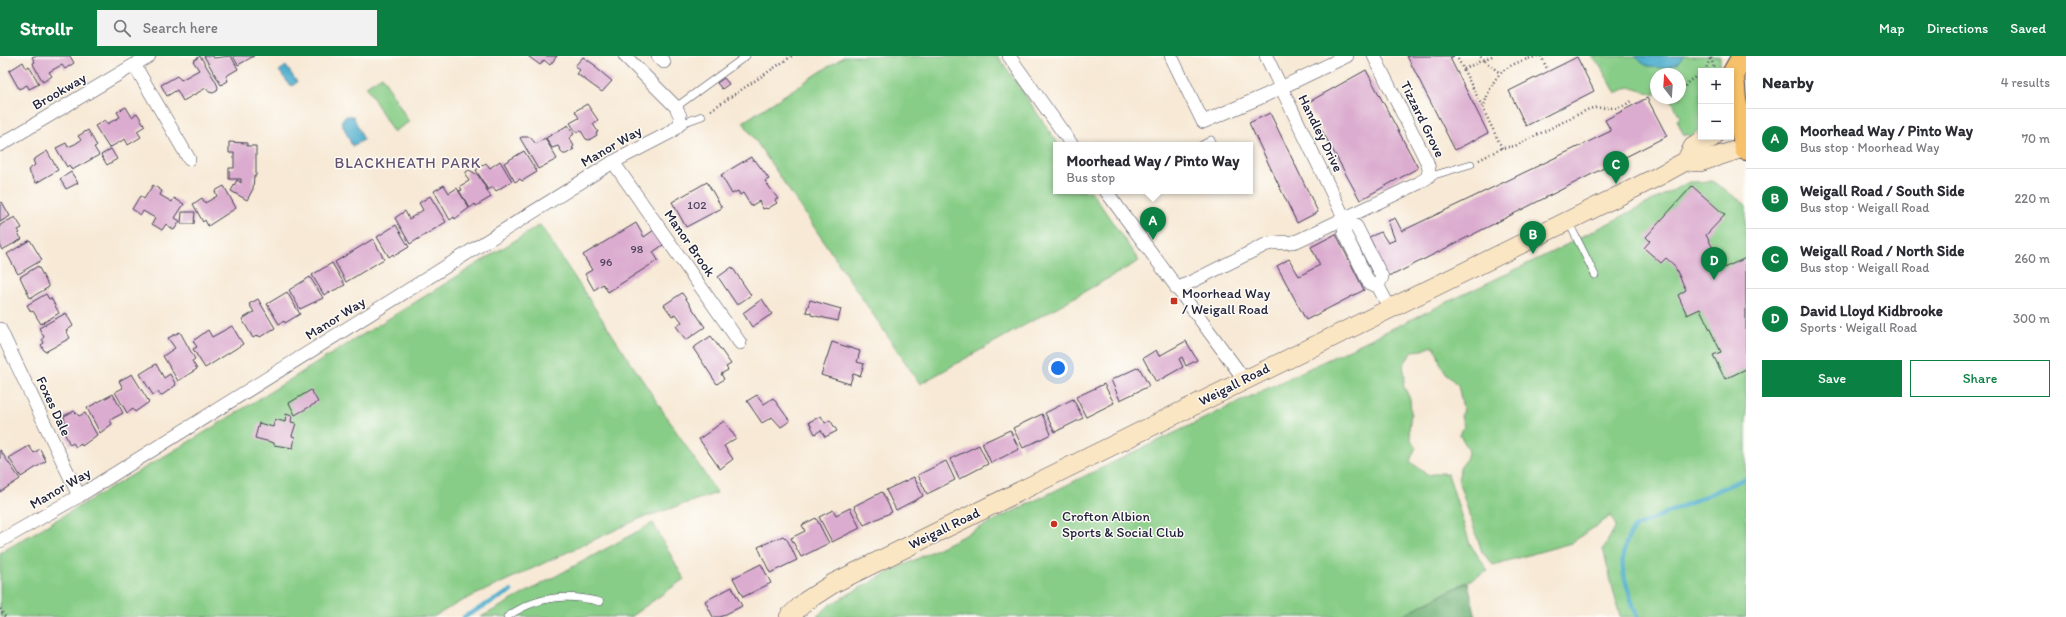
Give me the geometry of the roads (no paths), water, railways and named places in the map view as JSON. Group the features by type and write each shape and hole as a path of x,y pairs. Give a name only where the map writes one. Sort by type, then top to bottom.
{"highway":[{"path":"1746,59 1743,56 1733,74 1739,126 1746,148"}],"street":[{"name":"Brookway","path":"0,145 135,66 149,56"},
{"path":"625,56 679,116"},
{"path":"1009,56 1070,142"},
{"path":"1171,56 1203,122 1347,56"},
{"name":"Handley Drive","path":"1266,56 1346,221 1356,226 1382,277 1378,286 1389,307"},
{"name":"Tizzard Grove","path":"1177,289 1265,245 1271,243 1297,241 1346,221 1428,177 1429,170 1427,162 1374,56"},
{"path":"135,66 189,159"},
{"name":"Manor Way","path":"0,541 79,496 613,162 648,142 671,132 679,116"},
{"name":"Weigall Road","path":"1686,161 1693,147 1707,140"},
{"name":"Weigall Road","path":"789,617 806,601 834,583 1389,307 1568,221 1686,161 1700,162 1746,148"},
{"name":"Manor Brook","path":"613,162 740,343"},
{"path":"1109,194 1177,289 1244,379"},
{"name":"Foxes Dale","path":"0,329 79,496"}],"lane":[{"path":"679,116 746,56"},
{"path":"679,116 702,116"},
{"path":"1207,142 1211,140"},
{"path":"1428,177 1471,164"},
{"path":"1568,221 1595,275"},
{"path":"507,617 518,609 550,598 579,596 600,602"}],"water":[{"path":"1635,56 1684,56 1677,64 1660,68 1654,68 1639,61"},
{"path":"286,66 297,82 293,86 289,84 279,71"},
{"path":"346,116 353,116 364,140 352,146 341,121"}],"waterway":[{"path":"1637,617 1623,572 1622,561 1628,539 1635,527 1746,478"},
{"path":"464,617 511,591"}],"place":[{"name":"Weigall Road / North Side","path":"1616,184"},
{"name":"Moorhead Way / Pinto Way","path":"1153,240"},
{"name":"Weigall Road / South Side","path":"1533,254"},
{"name":"David Lloyd Kidbrooke","path":"1714,280"},
{"name":"Moorhead Way / Weigall Road","path":"1174,301"},
{"name":"Crofton Albion Sports & Social Club","path":"1054,524"}],"district":[{"name":"BLACKHEATH PARK","path":"408,163"}]}
